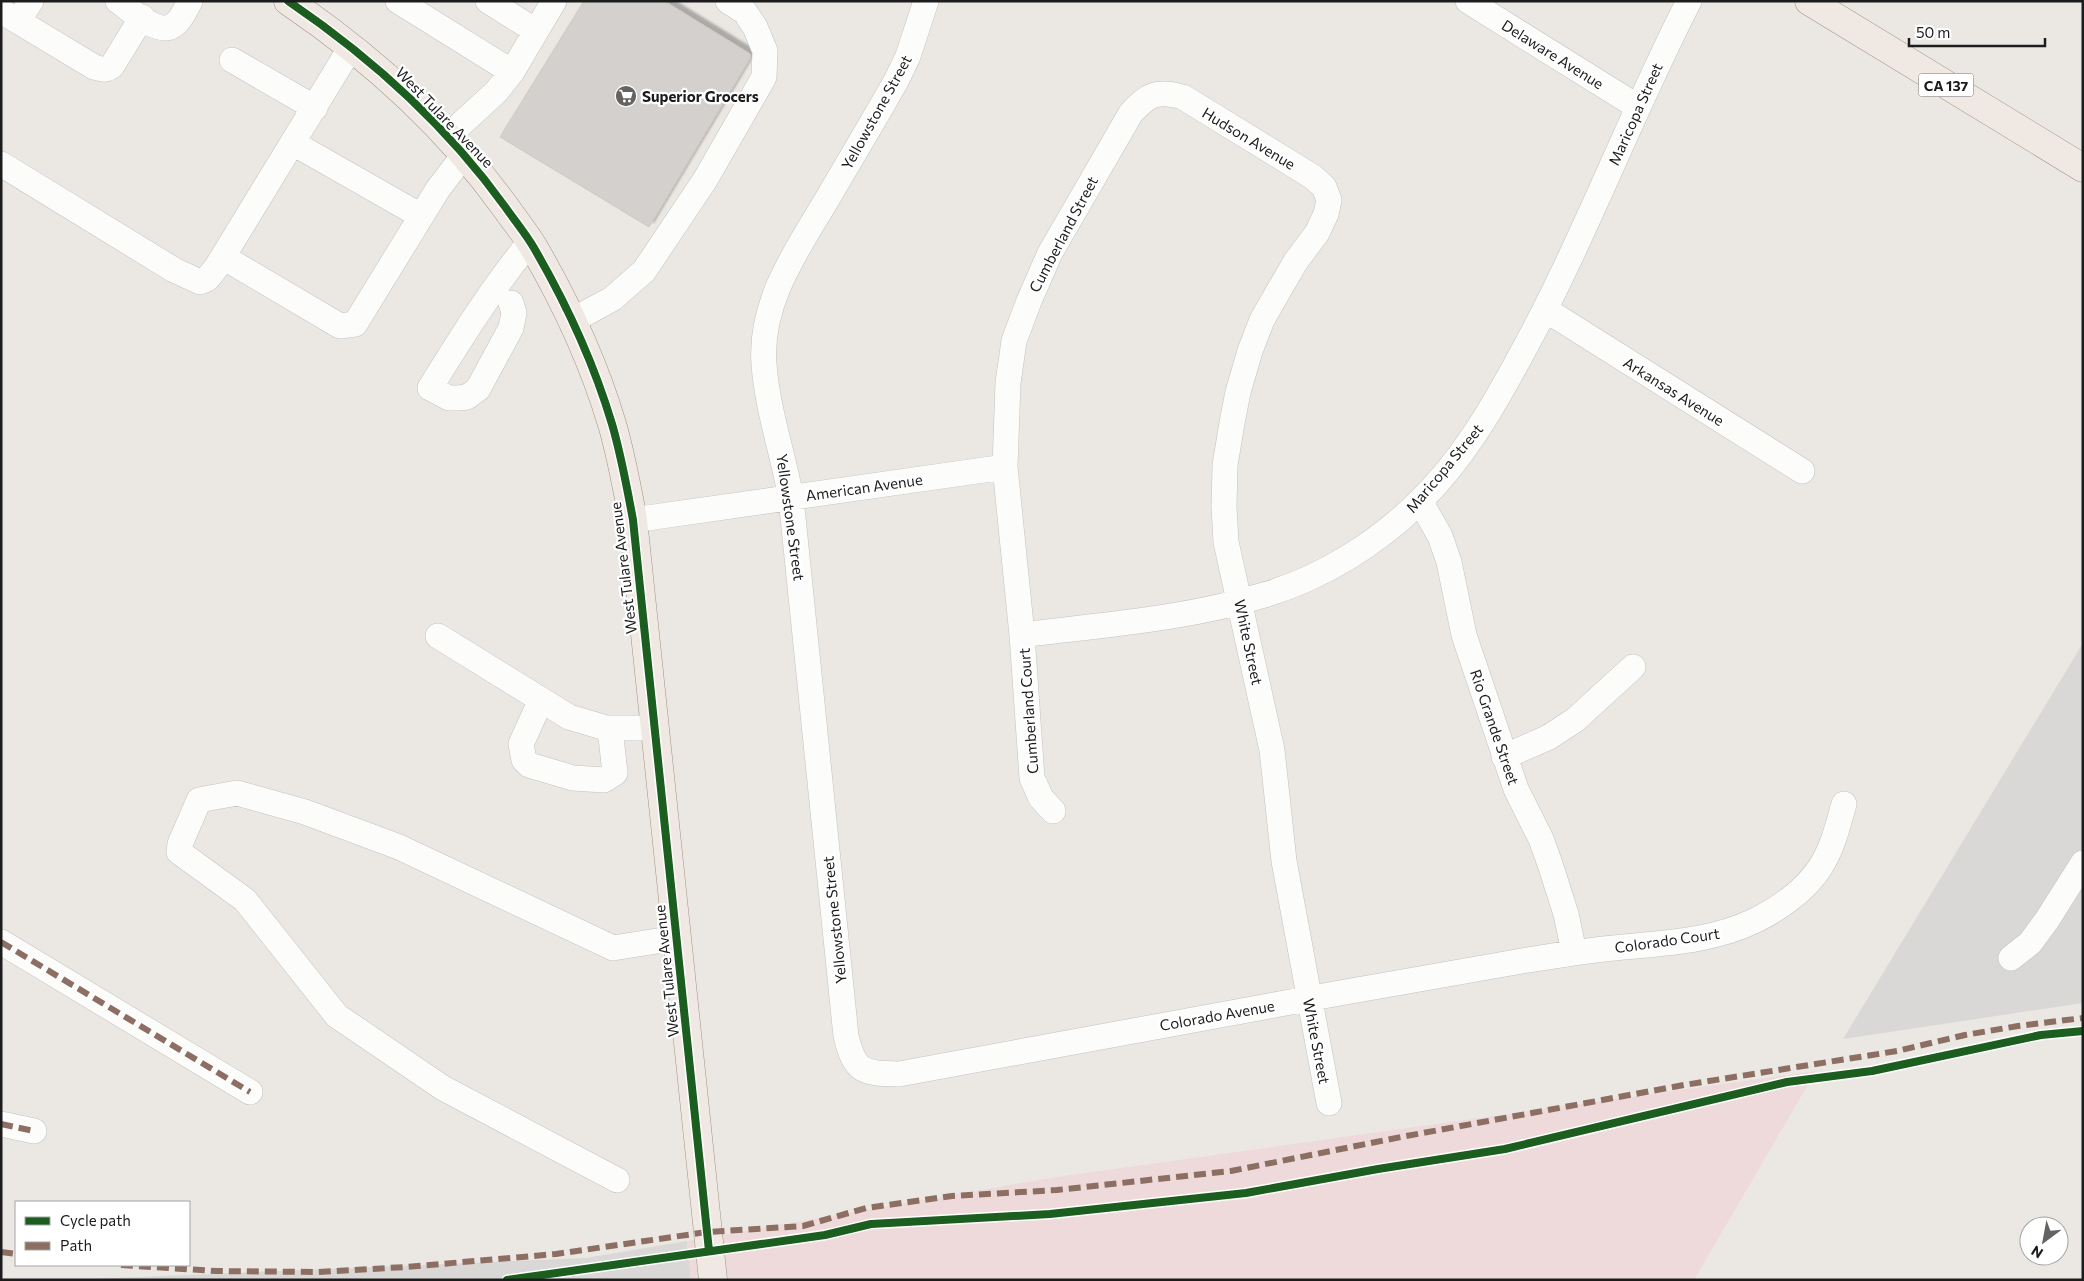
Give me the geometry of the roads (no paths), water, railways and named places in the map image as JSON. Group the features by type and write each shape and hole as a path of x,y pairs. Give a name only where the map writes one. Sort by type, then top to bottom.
{"main road":[{"name":"CA 137","path":"1809,1 2083,168"},
{"name":"West Tulare Avenue","path":"305,6 351,47 380,69 456,146 486,180 530,242 571,321 592,369 612,423 625,474 633,520 712,1280"}],"street":[{"path":"118,1 153,25 164,29 170,28 177,23 190,1"},
{"path":"398,1 512,72"},
{"path":"488,1 536,31"},
{"path":"223,257 340,326 355,324 438,188 456,146 512,72 554,1"},
{"path":"571,321 612,299 644,271 705,180 764,77 766,51 745,12 728,1"},
{"name":"Yellowstone Street","path":"860,1068 851,1057 846,1036 791,498 784,457 769,396 764,362 767,321 774,295 789,263 896,81 908,56 926,1"},
{"name":"Delaware Avenue","path":"1468,1 1638,106"},
{"name":"Maricopa Street","path":"1022,635 1191,612 1266,595 1350,556 1398,522 1420,501 1460,454 1482,424 1546,310 1586,226 1638,106 1689,1"},
{"path":"17,11 94,67 102,70 112,66 142,17"},
{"path":"1,164 174,270 200,282 207,279 223,257 351,47"},
{"path":"232,60 315,108"},
{"name":"Hudson Avenue","path":"1157,94 1183,97 1313,177 1324,187 1329,200"},
{"name":"Cumberland Street","path":"1022,635 1005,467 1008,383 1014,341 1050,253 1131,113 1145,98 1157,94"},
{"path":"294,143 421,216"},
{"name":"White Street","path":"1329,200 1326,214 1317,233 1296,261 1262,320 1250,351 1238,392 1226,465 1224,507 1226,542 1272,750 1284,861 1329,1103"},
{"path":"511,303 514,314 512,328 478,389 467,397 449,398 430,388 476,313 505,272 530,242"},
{"name":"Arkansas Avenue","path":"1546,310 1802,471"},
{"name":"American Avenue","path":"633,520 1005,467"},
{"name":"Rio Grande Street","path":"1420,501 1440,536 1450,562 1464,635 1516,789 1541,839 1550,864 1566,914 1574,952"},
{"name":"Cumberland Court","path":"1022,635 1032,778 1041,798 1053,811"},
{"path":"438,636 569,717 610,728 655,728"},
{"path":"1504,757 1549,737 1575,720 1633,667"},
{"path":"540,700 521,744 524,760 529,765 573,778 604,780 615,772 610,728"},
{"path":"617,1180 443,1088 336,1016 245,900 179,852 180,844 199,800 237,793 304,812 399,847 613,948 676,938"},
{"name":"Colorado Court","path":"1574,952 1677,942 1719,935 1761,917 1781,906 1807,884 1821,866 1834,839 1844,804"},
{"path":"2011,958 2030,943 2042,928 2083,864"},
{"path":"1,942 250,1092"},
{"name":"Colorado Avenue","path":"860,1068 873,1073 899,1074 1309,998 1574,952"},
{"path":"1,1124 34,1131"}],"place":[{"name":"Superior Grocers","path":"626,96"}]}
